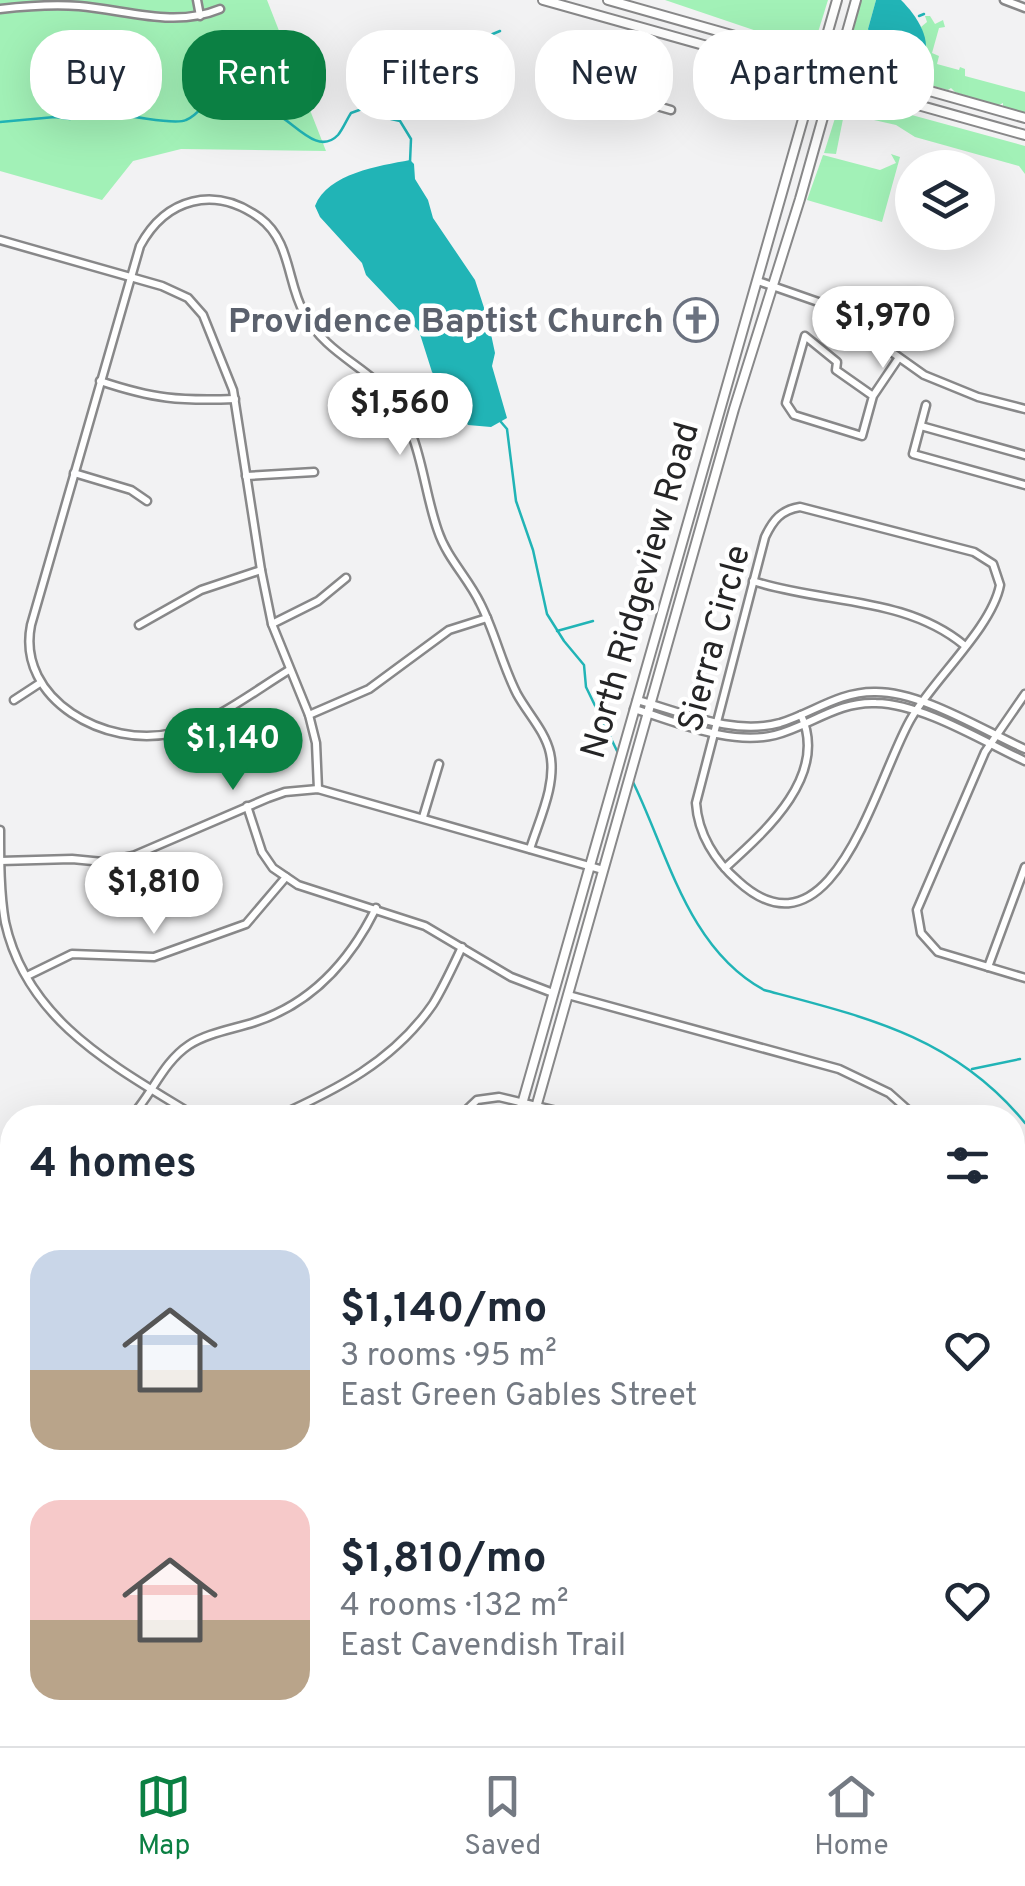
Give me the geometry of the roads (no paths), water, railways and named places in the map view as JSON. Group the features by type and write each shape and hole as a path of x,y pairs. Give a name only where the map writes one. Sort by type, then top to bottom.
{"main road":[{"path":"543,0 693,43"},
{"path":"608,0 712,30"},
{"name":"North Ridgeview Road","path":"829,30 837,0"},
{"name":"North Ridgeview Road","path":"848,30 856,0"},
{"path":"934,93 1025,118"},
{"path":"934,110 1025,135"},
{"name":"North Ridgeview Road","path":"522,1105 803,120"},
{"name":"North Ridgeview Road","path":"537,1104 821,120"}],"street":[{"path":"197,0 200,16"},
{"path":"1004,0 1025,8"},
{"path":"0,9 85,3 148,16 200,16 220,9"},
{"path":"289,670 199,724 146,736 120,734 93,724 62,706 33,673 27,644 131,277 146,234 178,205 202,200 224,202 244,208 270,226 304,314 317,334 381,386 402,413 416,449 438,534 487,618 516,692 550,751 550,778 530,849"},
{"path":"0,240 175,291 196,305 210,330 235,399 272,624 309,715 316,744 318,789"},
{"path":"758,281 824,304 898,359 950,387 1025,409"},
{"path":"872,396 836,370 837,362 805,336 786,402 794,415 862,436 872,396 898,359"},
{"path":"100,382 178,401 235,399"},
{"path":"926,405 913,454 1025,485"},
{"path":"921,426 1025,456"},
{"path":"246,476 314,472"},
{"path":"74,473 131,490 146,501"},
{"name":"Sierra Circle","path":"800,508 974,552 993,564 1000,584 991,610 915,711 896,745 856,841 836,870 804,899 785,906 764,902 725,868 704,837 696,803 753,580 772,522 790,509 800,508"},
{"path":"139,625 201,590 261,570"},
{"path":"272,624 318,600 346,578"},
{"path":"753,580 917,616 939,626 964,645"},
{"path":"309,715 369,689 449,630 487,618"},
{"path":"14,700 40,683"},
{"path":"635,704 718,723 760,726 801,714 835,698 860,693 896,694 1025,749"},
{"path":"1025,694 989,744 917,910 920,933 932,948 1025,978"},
{"path":"649,708 715,733 739,737 770,736 837,708 884,703 915,711 1025,761"},
{"path":"725,868 766,828 796,788 810,740 801,714"},
{"path":"423,817 440,764"},
{"path":"0,862 103,862 132,856 247,806 292,792 318,789 603,870"},
{"path":"247,806 262,852 273,868 298,886 425,926 511,977 554,993"},
{"path":"0,830 4,923 46,1009 84,1047 177,1105"},
{"path":"988,967 1025,866"},
{"path":"28,976 72,954 154,956 246,924 286,877"},
{"path":"140,1105 175,1055 194,1042 264,1020 307,998 344,961 362,937 376,908"},
{"path":"300,1105 366,1072 401,1041 433,1003 462,948"},
{"path":"568,995 839,1069 889,1093 902,1105"},
{"path":"472,1105 477,1100 499,1097 540,1105"}],"water":[{"path":"876,0 901,0 922,30 868,30"},
{"path":"410,160 433,218 475,280 488,320 495,353 492,366 507,418 491,427 468,425 432,372 419,331 366,275 362,263 320,217 315,206 331,186 343,179 370,168"}],"waterway":[{"path":"919,16 924,14"},
{"path":"0,122 70,119 80,112 78,100 88,94 112,112 180,121 193,116 210,99 242,115 274,113 322,142 338,135 347,120"},
{"path":"396,120 411,139 410,162"},
{"path":"501,422 507,429 516,501 533,550 547,614 584,665 586,687 619,755"},
{"path":"557,631 593,621"},
{"path":"632,780 683,897 716,950 738,972 764,990 873,1021 939,1050 1008,1105"},
{"path":"972,1069 1020,1059"}],"place":[{"name":"Providence Baptist Church","path":"696,320"}]}
